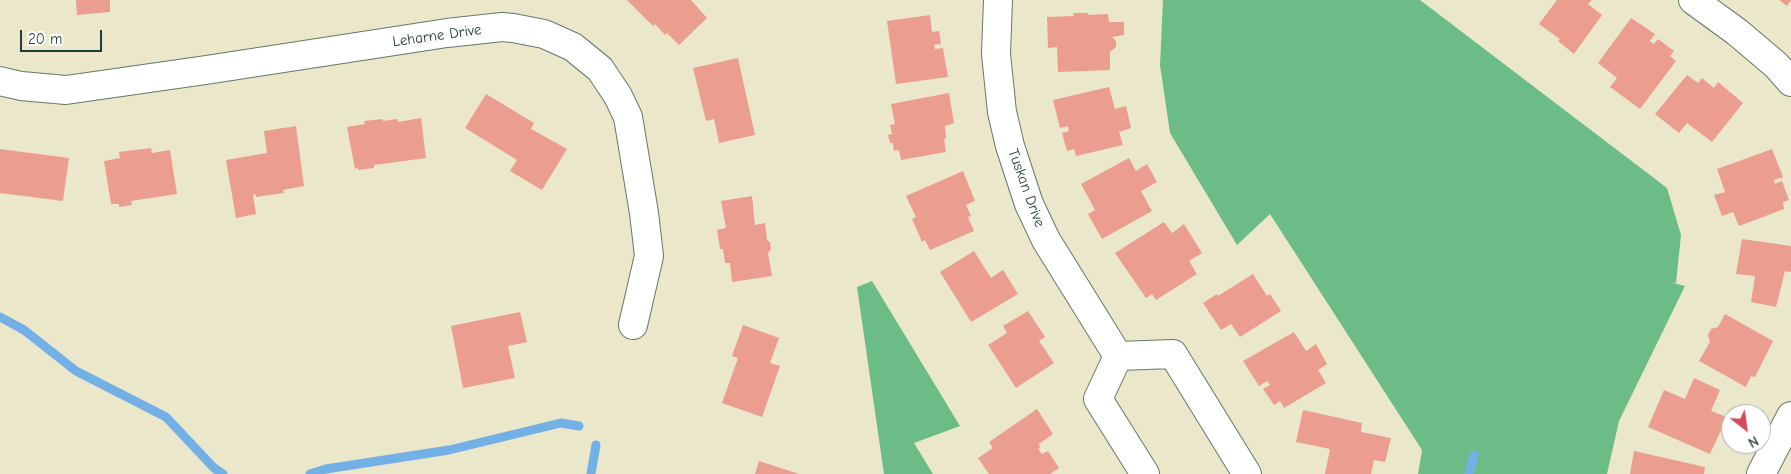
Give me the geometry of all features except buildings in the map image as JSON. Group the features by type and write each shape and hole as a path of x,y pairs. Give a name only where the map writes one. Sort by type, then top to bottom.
{"street":[{"name":"Tuskan Drive","path":"998,0 996,54 1002,112 1010,146 1029,204 1046,240 1118,356"},
{"path":"1693,0 1737,32 1776,65 1791,82"},
{"name":"Leharne Drive","path":"0,81 20,86 66,90 502,27 544,34 573,47 600,69 618,96 628,117 649,256 633,325"},
{"path":"1145,474 1098,399 1118,356 1172,354 1247,474"},
{"path":"1761,474 1791,416"}],"green space":[{"path":"1163,0 1420,0 1667,188 1681,235 1676,283 1670,282 1685,286 1619,421 1607,474 1418,474 1422,450 1270,214 1237,245 1170,133 1160,65"},
{"path":"872,281 960,426 914,443 933,474 884,474 857,287"}],"waterway":[{"path":"0,317 24,330 76,371 166,417 214,468 223,474"},
{"path":"310,474 326,469 449,450 561,423 579,426"},
{"path":"591,474 596,445"},
{"path":"1469,474 1474,455"}]}
